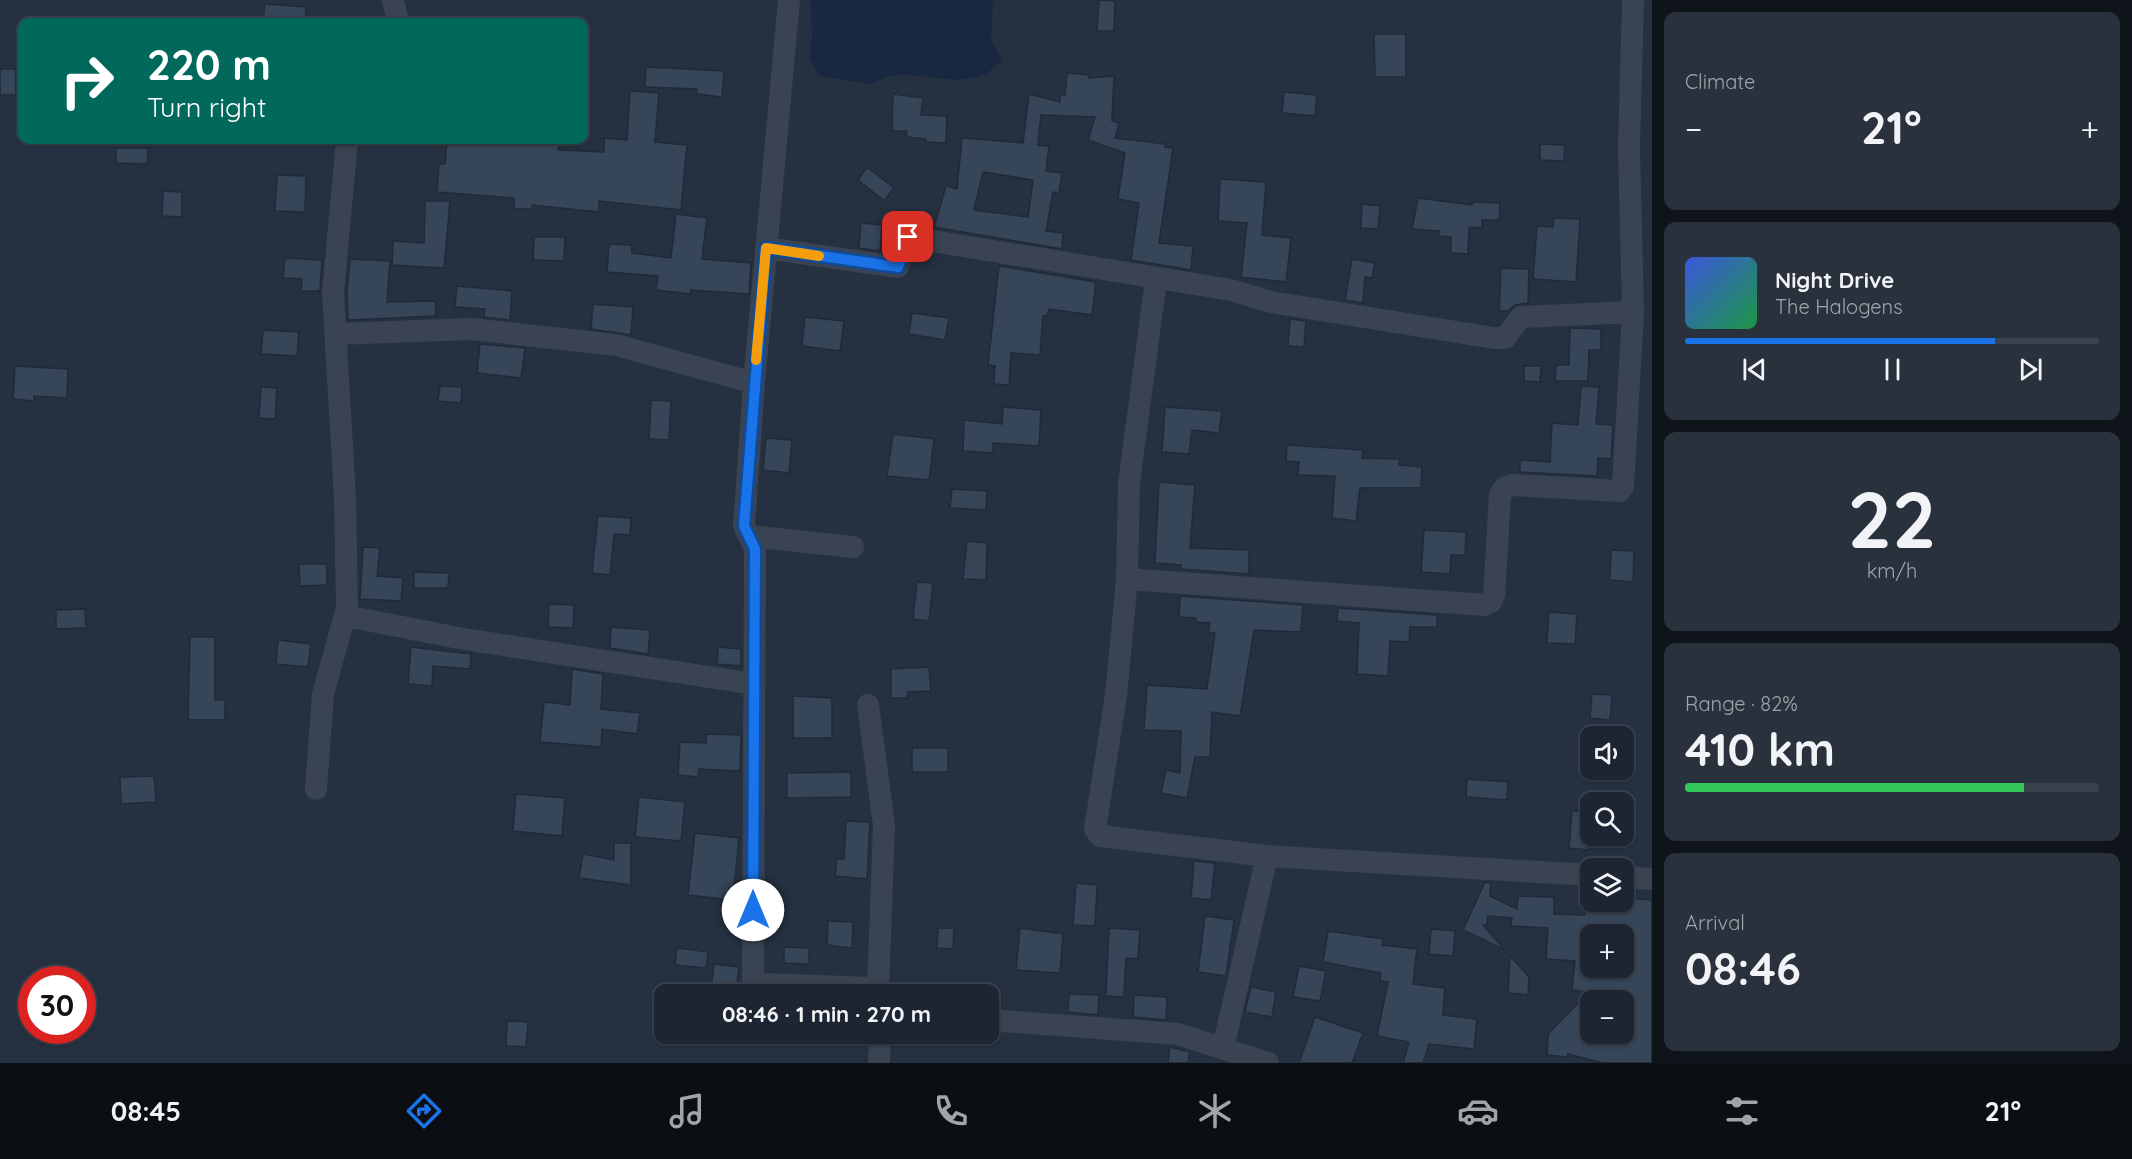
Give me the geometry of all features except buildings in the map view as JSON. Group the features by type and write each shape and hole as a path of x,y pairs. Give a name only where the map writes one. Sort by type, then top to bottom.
{"street":[{"path":"393,0 397,18"},
{"path":"762,984 753,978 755,549 744,526 754,383 789,0"},
{"path":"1127,579 1485,604 1491,602 1494,595 1500,495 1504,488 1513,485 1616,492 1623,487 1633,312 1629,148 1633,0"},
{"path":"316,789 323,694 346,616 345,498 333,293 347,144"},
{"path":"766,248 898,267 908,237 1156,280 1231,290 1271,302 1494,338 1505,338 1521,317 1633,312"},
{"path":"1156,280 1129,483 1127,579 1116,695 1095,829 1100,836 1267,856 1580,874"},
{"path":"337,334 471,329 604,344 754,383"},
{"path":"749,536 853,547"},
{"path":"346,616 464,639 754,684"},
{"path":"868,705 884,825 880,984"},
{"path":"1222,1048 1267,856"},
{"path":"1634,878 1652,879"},
{"path":"999,1021 1178,1034 1268,1063"},
{"path":"879,1063 880,1044"}],"water":[{"path":"811,0 993,0 991,41 1002,60 988,72 972,78 903,75 887,77 872,84 820,76 809,57 812,39"}],"slow traffic":[{"path":"756,360 766,248 819,256"}],"route":[{"path":"753,910 755,549 744,526 766,248 898,267 908,237"}]}
